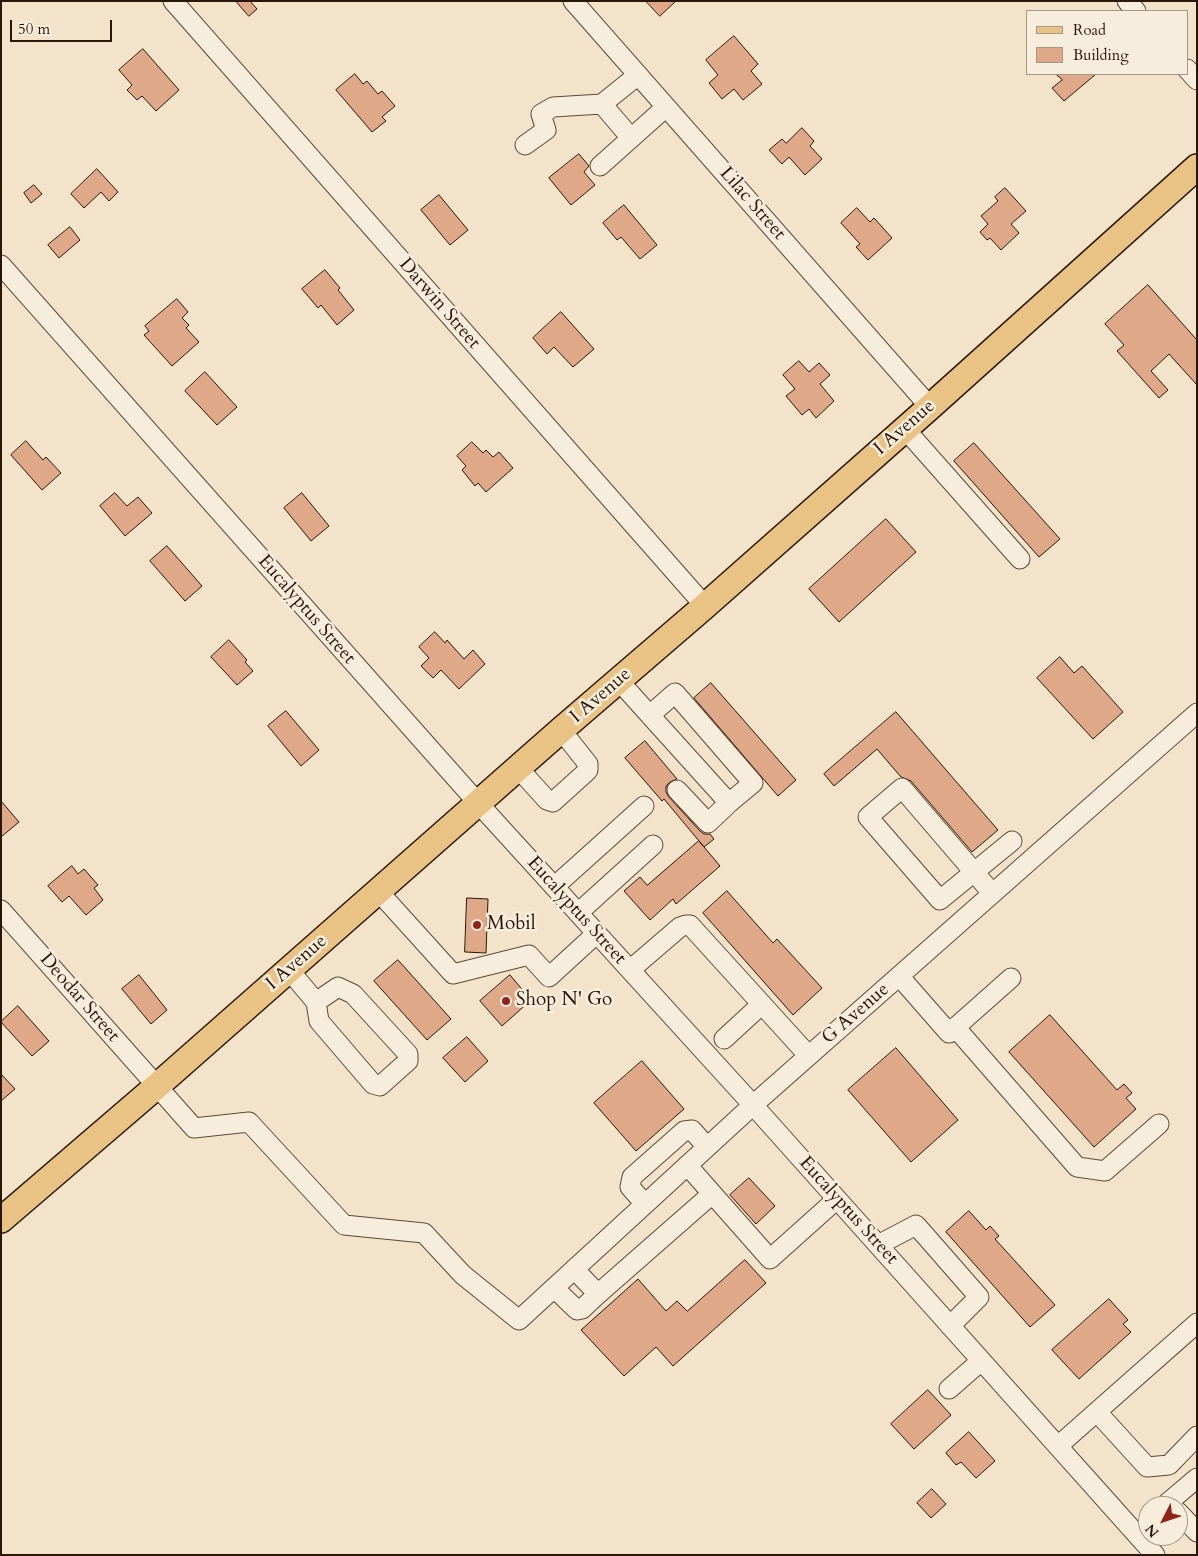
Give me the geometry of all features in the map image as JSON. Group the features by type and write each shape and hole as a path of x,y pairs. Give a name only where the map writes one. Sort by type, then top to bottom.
{"main road":[{"name":"I Avenue","path":"1,1220 157,1086 561,730 705,606 930,407 1197,166"}],"street":[{"name":"Darwin Street","path":"173,1 705,606"},
{"name":"Lilac Street","path":"573,1 930,407"},
{"path":"1188,69 1197,80"},
{"path":"526,145 546,130 541,114 553,107 602,104 638,75"},
{"path":"602,104 631,138"},
{"path":"600,166 666,107"},
{"name":"Eucalyptus Street","path":"1,265 478,803 753,1104 1058,1446 1138,1523"},
{"path":"905,429 1020,559"},
{"path":"619,680 729,803"},
{"path":"650,715 676,694 753,783 708,824 677,790"},
{"name":"G Avenue","path":"519,1320 808,1055 992,894 1193,723"},
{"path":"518,768 547,800 553,802 577,781 588,770 588,764 561,730"},
{"path":"992,894 974,872 902,788 868,817 940,900 974,872 1012,841"},
{"path":"554,887 644,806"},
{"path":"578,913 653,845"},
{"path":"378,891 453,974 529,955 550,977 596,934"},
{"name":"Deodar Street","path":"1,910 194,1128 249,1122 344,1225 424,1233 464,1275 519,1320"},
{"path":"630,970 680,927 686,924 690,925 808,1055"},
{"path":"289,970 316,1002 319,1021 373,1084 380,1086 408,1061 408,1054 353,994 338,987 316,1002"},
{"path":"899,976 949,1033 1011,978"},
{"path":"724,1039 762,1004"},
{"path":"955,1027 1077,1167 1106,1172 1159,1124"},
{"path":"645,1204 630,1186 632,1177 684,1131 692,1130 707,1146"},
{"path":"686,1165 770,1259 837,1199"},
{"path":"554,1288 576,1310 582,1309 712,1194"},
{"path":"878,1245 916,1225 967,1282 979,1297 950,1326"},
{"path":"574,1269 598,1294"},
{"path":"1058,1446 1197,1323"},
{"path":"949,1388 981,1360"},
{"path":"1097,1412 1147,1467 1169,1465 1197,1436"},
{"path":"1180,1496 1197,1478"},
{"path":"1188,1523 1197,1532"}],"building":[{"path":"236,1 250,1 257,9 249,16"},
{"path":"646,1 676,1 660,16"},
{"path":"734,36 758,64 751,71 762,84 743,100 734,89 722,99 709,83 718,75 706,60"},
{"path":"143,49 179,90 156,111 142,96 137,100 127,90 132,85 119,70"},
{"path":"355,74 363,84 367,81 378,94 382,91 395,106 382,117 386,121 372,132 336,90"},
{"path":"1057,75 1095,75 1064,101 1052,88 1062,80"},
{"path":"802,128 814,141 810,146 822,159 805,175 789,157 782,164 769,150 782,139 786,143"},
{"path":"579,154 589,166 584,172 595,185 571,205 549,178"},
{"path":"97,169 118,192 109,201 101,192 84,208 71,194"},
{"path":"34,185 42,194 31,203 24,193"},
{"path":"1005,188 1026,211 1011,224 1019,233 1001,250 990,238 987,240 980,232 988,224 981,216 998,201 995,197"},
{"path":"439,195 468,230 450,245 421,210"},
{"path":"624,205 657,245 640,259 621,237 617,240 603,223"},
{"path":"857,208 870,222 874,218 892,238 868,260 856,247 860,244 841,223"},
{"path":"70,227 80,240 59,258 48,245"},
{"path":"325,270 340,288 338,290 354,310 337,325 321,305 318,308 302,289"},
{"path":"1148,285 1197,340 1197,385 1169,354 1151,371 1168,390 1159,398 1117,351 1124,345 1105,324"},
{"path":"177,299 188,312 182,318 189,325 186,328 199,342 172,366 144,335 149,331 145,326"},
{"path":"561,312 594,349 573,367 554,347 547,354 533,338"},
{"path":"799,361 809,372 819,363 830,375 820,384 834,401 816,418 809,409 802,415 786,396 795,389 783,375"},
{"path":"205,372 237,407 217,425 185,391"},
{"path":"26,441 43,460 46,457 61,473 42,490 11,455"},
{"path":"472,442 483,453 486,450 493,457 499,452 513,468 486,492 478,483 475,486 462,470 466,466 457,456"},
{"path":"974,443 1060,539 1039,557 954,461"},
{"path":"115,493 127,506 138,497 152,513 125,536 100,506"},
{"path":"302,493 329,526 311,541 284,508"},
{"path":"886,519 916,552 839,622 809,589"},
{"path":"167,546 202,586 185,601 150,561"},
{"path":"435,632 445,643 447,640 464,659 473,650 485,664 459,689 441,670 433,678 421,666 429,658 419,647"},
{"path":"229,640 247,660 245,662 253,671 237,685 211,657"},
{"path":"1060,657 1074,673 1082,666 1123,712 1093,739 1037,678"},
{"path":"711,683 796,780 778,796 694,698"},
{"path":"286,711 319,750 301,766 268,726"},
{"path":"896,712 998,830 972,852 911,781 901,777 877,749 834,786 824,774"},
{"path":"645,741 677,779 666,786 666,792 669,797 700,831 704,834 710,834 714,839 704,847 664,799 662,801 625,758"},
{"path":"1,801 19,822 1,837"},
{"path":"699,841 720,866 676,904 673,899 650,920 624,891 640,877 647,885"},
{"path":"72,866 78,874 84,869 98,885 94,888 103,900 86,915 69,896 62,902 48,886"},
{"path":"727,891 773,943 777,939 822,988 793,1015 703,913"},
{"name":"Mobil","path":"467,898 488,899 486,953 465,952"},
{"path":"398,960 451,1019 427,1040 374,981"},
{"path":"139,975 167,1010 151,1024 122,989"},
{"name":"Shop N' Go","path":"510,975 531,1000 502,1026 480,1001"},
{"path":"18,1006 49,1041 32,1056 1,1022"},
{"path":"1050,1015 1117,1090 1124,1084 1132,1093 1126,1098 1136,1109 1094,1147 1009,1052"},
{"path":"467,1037 488,1061 465,1082 443,1058"},
{"path":"896,1048 958,1120 911,1162 848,1090"},
{"path":"642,1061 684,1109 636,1151 594,1103"},
{"path":"1,1074 15,1089 1,1101"},
{"path":"749,1178 775,1206 756,1224 730,1195"},
{"path":"969,1211 986,1230 990,1226 999,1236 995,1239 1055,1305 1030,1327 946,1232"},
{"path":"745,1260 766,1283 673,1366 656,1347 624,1376 581,1330 638,1279 666,1311 677,1301 687,1311"},
{"path":"1109,1299 1128,1320 1123,1324 1131,1332 1079,1379 1052,1350"},
{"path":"928,1390 951,1415 914,1449 891,1424"},
{"path":"969,1432 995,1461 976,1478 961,1462 956,1465 946,1453"},
{"path":"932,1489 946,1504 931,1518 917,1503"}],"place":[{"name":"Mobil","path":"477,925"},
{"name":"Shop N' Go","path":"506,1001"}]}
